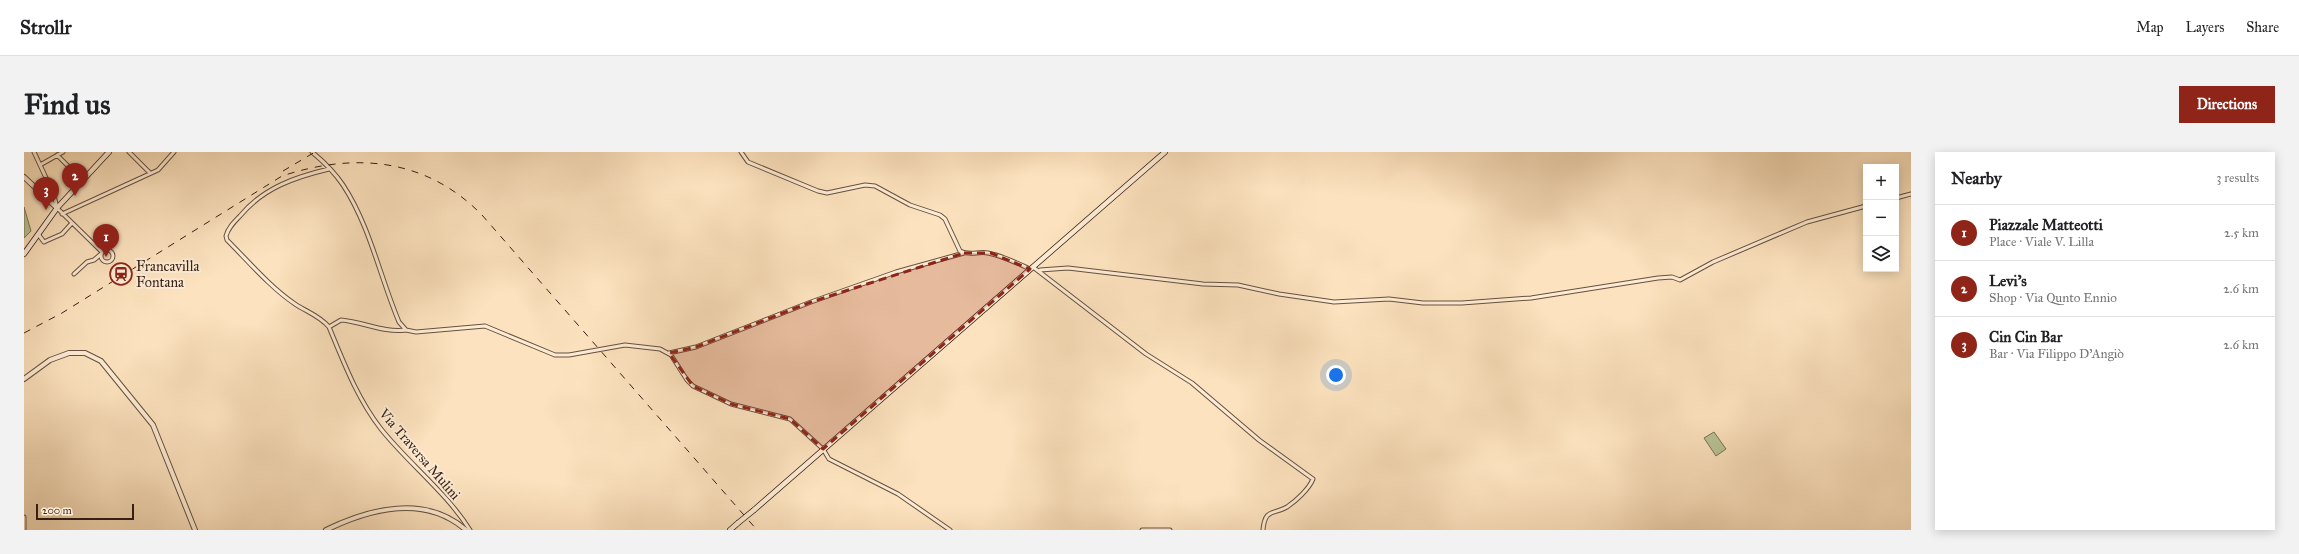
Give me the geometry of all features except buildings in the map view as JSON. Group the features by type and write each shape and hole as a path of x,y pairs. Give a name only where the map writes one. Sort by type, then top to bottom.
{"main road":[{"path":"24,258 25,252 57,208 108,152"},
{"path":"730,530 1165,152"}],"street":[{"path":"34,152 57,208"},
{"path":"40,165 63,152"},
{"path":"129,152 150,173"},
{"path":"62,214 158,170 174,152"},
{"path":"312,152 341,181 350,197 372,249 399,322 406,330"},
{"path":"741,152 748,162 818,191 827,193 865,185 875,186 910,205 934,212 945,219 954,241 960,251 964,253"},
{"path":"57,156 82,180"},
{"path":"329,169 279,185 257,198 231,226 226,236 227,240 277,290 296,304 323,320 329,326 341,320 395,331 421,331 476,325 485,326 555,355 569,355 625,345 650,346 669,353 696,347 811,302 896,272 964,253 991,253 1040,270 1068,268 1203,284 1238,285 1279,294 1334,302 1389,299 1423,303 1462,303 1516,299 1658,278 1672,277 1680,280 1713,262 1807,222 1863,207"},
{"path":"24,177 102,253 101,258 106,263 113,259 113,253 110,250 102,253 94,260 87,262 74,274"},
{"path":"1899,197 1911,194"},
{"path":"38,234 44,242 62,234 72,223"},
{"path":"1040,270 1146,354 1192,383 1259,440 1313,480 1311,485 1287,507 1269,512 1266,517 1263,530"},
{"name":"Via Traversa Mulini","path":"329,326 352,381 381,429 470,530"},
{"path":"24,379 50,360 69,353 86,353 101,361 153,425 195,530"},
{"path":"669,353 687,380 693,386 731,404 790,419 823,449 829,459 898,494 950,530"},
{"path":"326,530 376,511 408,507 430,511 446,517 466,530"},
{"path":"24,517 24,529"},
{"path":"1142,530 1170,530"}],"highlighted area":[{"path":"964,253 991,253 1030,269 823,449 790,419 731,404 693,386 669,353 696,347 811,302"}],"green space":[{"path":"24,207 31,231 24,238"},
{"path":"1714,432 1726,449 1716,456 1704,438"}],"railway":[{"path":"283,171 315,152"},
{"path":"24,333 62,313 282,176 309,168 336,164 363,163 388,165 413,171 437,181 460,196 482,215 757,530"}],"place":[{"name":"Levi's","path":"75,196"},
{"name":"Cin Cin Bar","path":"46,210"},
{"name":"Piazzale Matteotti","path":"106,257"},
{"name":"Francavilla Fontana","path":"121,274"}]}
